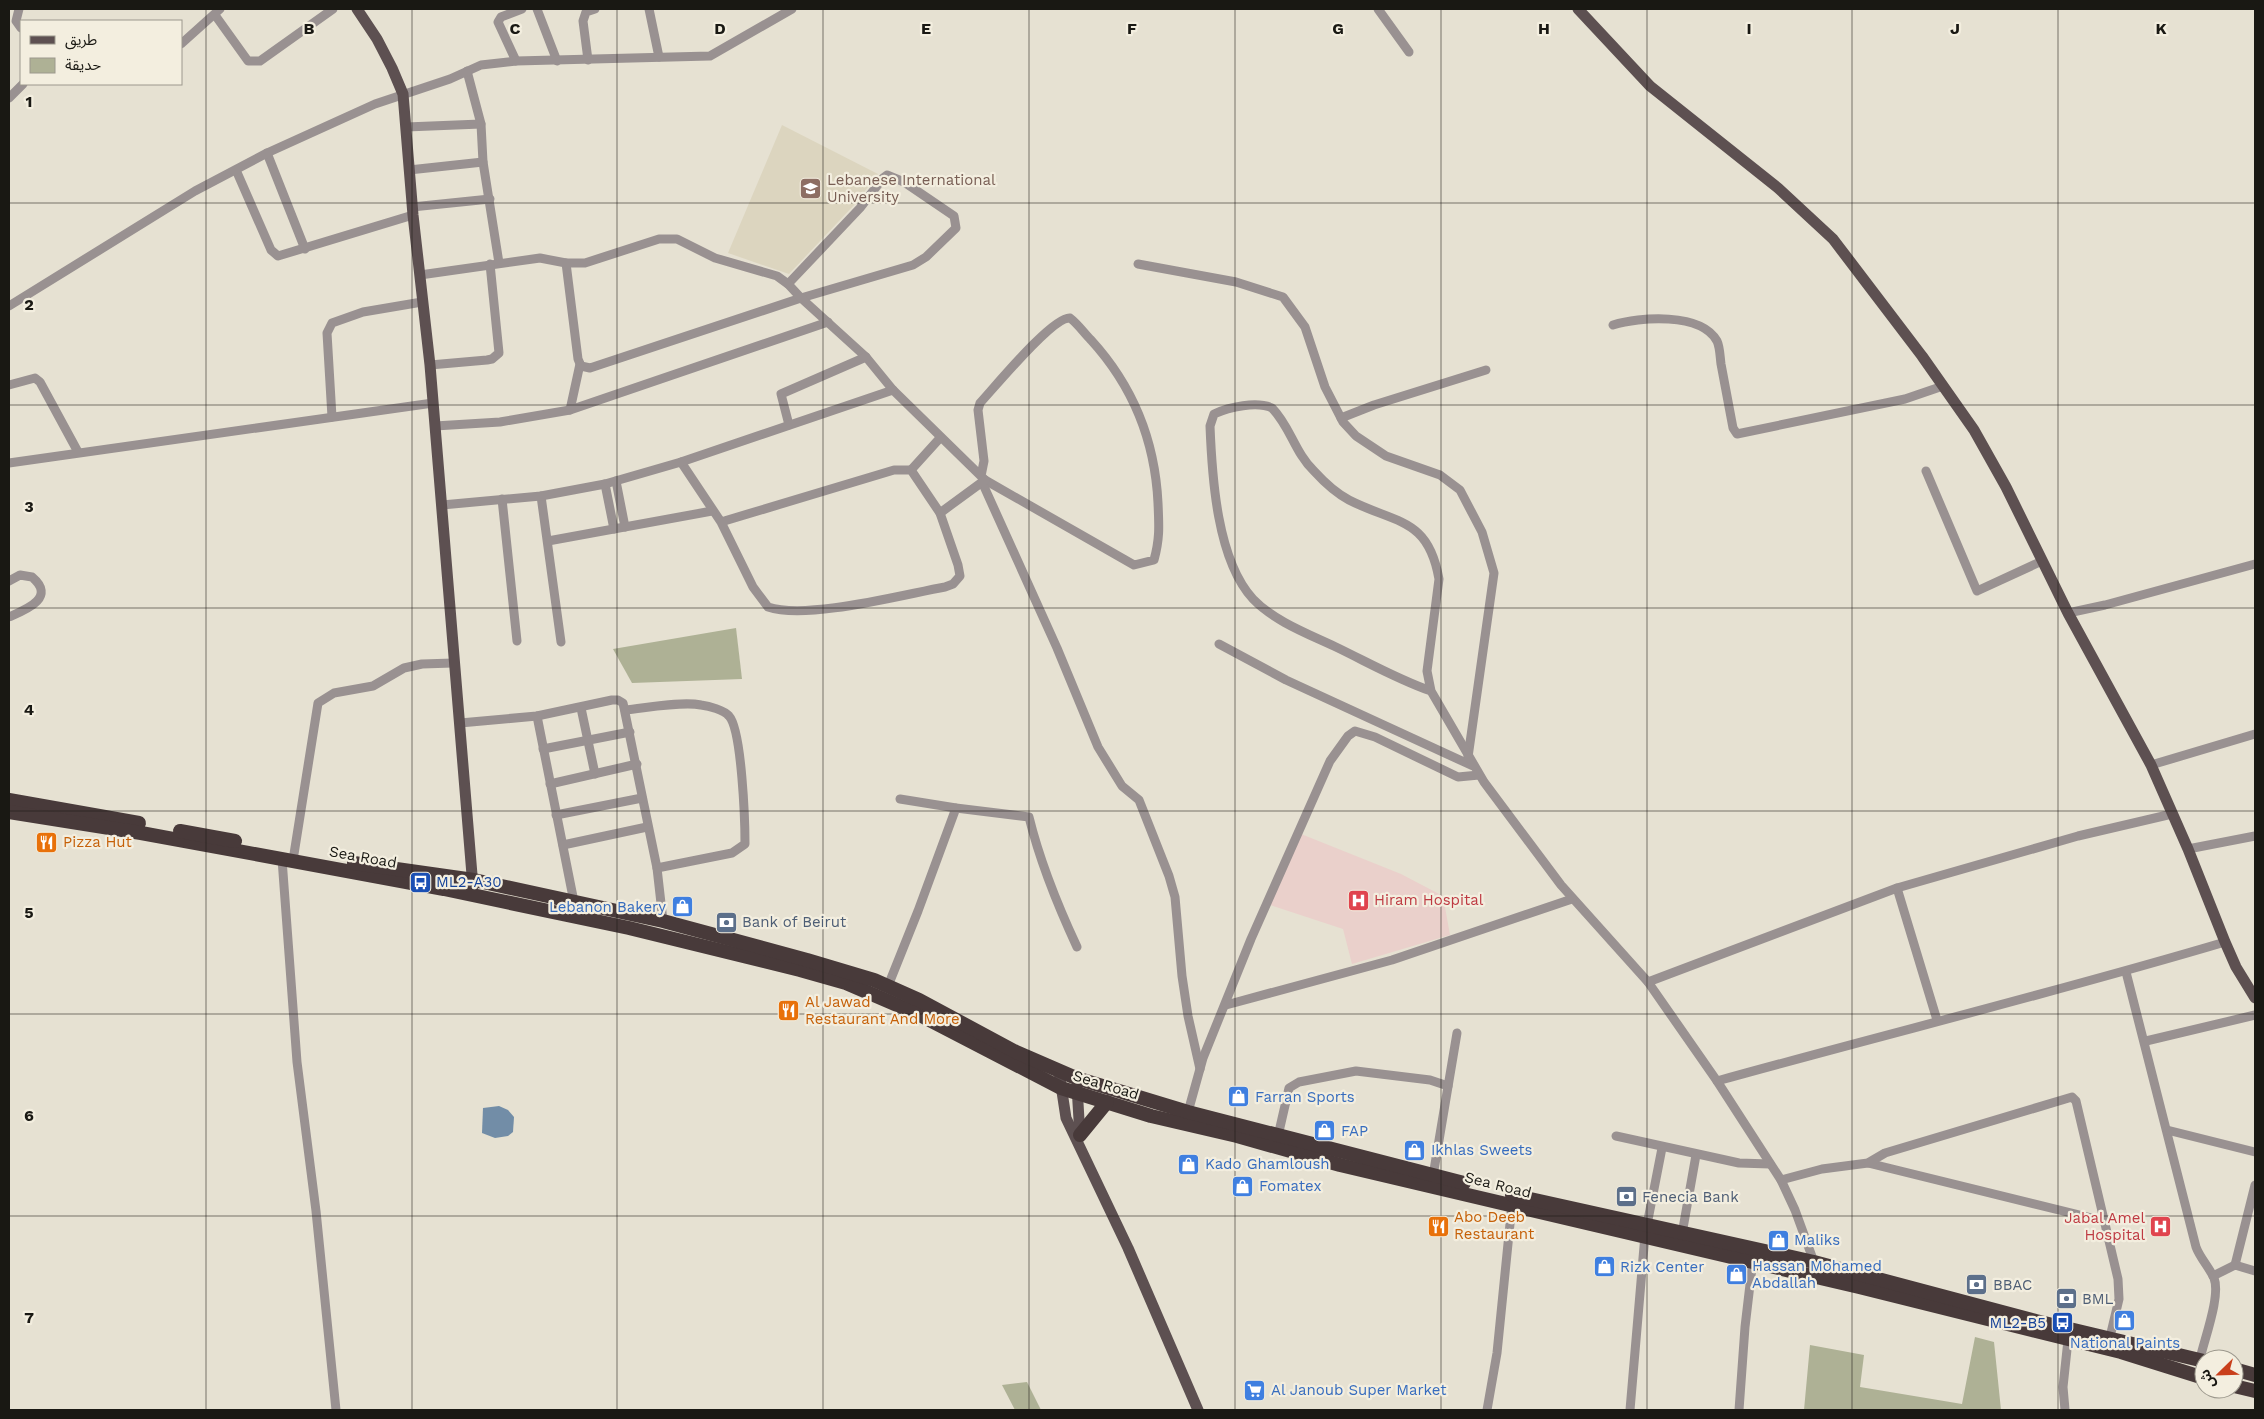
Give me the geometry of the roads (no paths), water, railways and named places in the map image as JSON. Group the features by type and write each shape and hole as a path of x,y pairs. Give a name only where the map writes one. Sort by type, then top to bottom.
{"highway":[{"name":"Sea Road","path":"9,800 210,836 288,856 637,930 846,983 918,1014 1061,1088 1077,1094 1340,1165 1587,1223 1682,1234 1754,1256 1814,1262 2036,1321 2194,1358"},
{"name":"Sea Road","path":"9,812 288,856 474,880 663,921 824,965 888,986 1059,1072 1188,1112 1433,1176 1754,1256 2068,1340 2121,1352 2194,1375"},
{"path":"1080,1138 1107,1102"}],"main road":[{"path":"357,9 385,53 402,94 430,365 453,663 474,880 472,896"},
{"path":"1578,9 1650,86 1773,184 1833,239 1943,386 1992,460 2068,613 2151,765 2188,849 2225,942 2251,984 2255,998"},
{"path":"1059,1072 1066,1118 1080,1138 1198,1410"},
{"path":"1076,1078 1080,1138"}],"street":[{"path":"16,24 19,9"},
{"path":"182,43 217,12 248,61 260,61 333,9"},
{"path":"516,61 498,22 501,17 522,9"},
{"path":"537,9 556,61"},
{"path":"588,60 582,21 586,12 595,9"},
{"path":"650,9 659,57"},
{"path":"9,306 195,191 267,153 402,94 468,72 481,65 516,61 710,56 792,9"},
{"path":"1378,9 1409,52"},
{"path":"430,365 487,360 492,359 499,353 490,199 483,162 480,124 468,72"},
{"path":"9,98 22,85"},
{"path":"406,127 480,124"},
{"path":"267,153 305,249"},
{"path":"409,170 483,162"},
{"path":"236,170 271,250 278,256 305,249 413,211 490,199"},
{"path":"580,364 584,368 590,368 800,298 857,283 920,262 956,228 954,216 904,182 887,175 860,208 788,284"},
{"path":"420,275 540,258 566,263 585,263 659,239 677,239 715,258 777,276 866,357 893,390 983,480 1134,565 1154,560 1160,538 1157,486 1146,431 1114,366 1070,318 1063,318 1029,348 980,403 978,408 984,461 983,480 1057,648 1098,747 1122,786 1139,800 1170,876 1176,897 1182,976 1188,1016 1200,1069"},
{"path":"566,263 574,339 580,364 570,410"},
{"path":"1138,264 1236,282 1283,297 1305,327 1325,387 1341,418 1356,436 1386,456 1440,475 1453,482 1465,497 1482,532 1494,573 1468,757"},
{"path":"332,417 327,333 332,323 363,312 422,302"},
{"path":"1613,325 1624,322 1665,318 1686,321 1705,329 1717,341 1733,428 1737,434 1905,399 1943,386"},
{"path":"435,426 500,422 570,410 828,322"},
{"path":"789,425 781,394 784,390 805,384 866,357"},
{"path":"1341,418 1374,405 1486,370"},
{"path":"9,385 35,378 40,382 78,452"},
{"path":"442,505 541,496 605,484 681,462 893,390"},
{"path":"10,461 433,403"},
{"path":"1431,691 1390,675 1291,625 1264,609 1244,588 1228,550 1215,502 1210,426 1214,414 1249,406 1266,405 1272,408 1295,448 1312,470 1334,489 1348,499 1407,523 1421,535 1436,565 1439,579 1427,671 1431,691 1473,766 1530,846 1572,899 1648,982 1717,1081 1781,1180 1804,1232 1814,1262"},
{"path":"721,522 894,470 911,470 940,438"},
{"path":"681,462 721,522 761,600 768,607 796,612 862,602 953,584 960,576 940,513 911,470"},
{"path":"1926,471 1978,591 2042,561"},
{"path":"940,513 983,480"},
{"path":"616,481 625,527"},
{"path":"605,484 614,529"},
{"path":"541,496 561,642"},
{"path":"502,499 517,641"},
{"path":"548,541 712,510"},
{"path":"2068,613 2106,605 2255,564"},
{"path":"9,581 20,575 32,577 37,581 41,594 35,605 9,617"},
{"path":"1219,644 1286,680 1473,766"},
{"path":"336,1410 316,1211 297,1062 288,856 318,703 334,693 373,686 404,668 422,664 453,663"},
{"path":"460,723 537,716 618,700 623,703 656,868 663,921"},
{"path":"625,710 700,704 726,713 730,717 735,731 740,767 745,844 732,854 656,868"},
{"path":"581,708 595,774"},
{"path":"537,716 574,902"},
{"path":"544,749 630,732"},
{"path":"1188,1112 1200,1069 1251,939 1330,761 1348,736 1355,732 1375,737 1458,778 1479,775"},
{"path":"2151,765 2255,734"},
{"path":"550,784 636,764"},
{"path":"556,815 642,798"},
{"path":"900,799 956,808 1029,816 1038,854 1055,900 1077,947"},
{"path":"888,986 956,808"},
{"path":"1648,982 1897,888 2070,838 2172,814"},
{"path":"562,845 647,827"},
{"path":"2188,849 2255,836"},
{"path":"1897,888 1937,1020"},
{"path":"1226,1005 1392,960 1572,899"},
{"path":"1717,1081 1937,1020 2126,972 2225,942"},
{"path":"2126,972 2146,1041 2196,1247 2213,1276 2215,1297 2204,1349"},
{"path":"2146,1041 2255,1015"},
{"path":"1433,1176 1457,1033"},
{"path":"1278,1136 1290,1088 1299,1082 1356,1071 1430,1080 1448,1086"},
{"path":"1868,1163 1885,1153 2072,1097 2076,1101 2119,1290 2110,1337"},
{"path":"2167,1130 2255,1152"},
{"path":"1616,1136 1662,1148 1739,1163 1770,1164"},
{"path":"1630,1410 1646,1230 1662,1148"},
{"path":"1682,1234 1696,1155"},
{"path":"1781,1180 1822,1169 1868,1163 2104,1220"},
{"path":"2235,1265 2255,1185"},
{"path":"1487,1410 1497,1353 1512,1204"},
{"path":"1739,1410 1745,1326 1754,1256"},
{"path":"2213,1276 2235,1265 2255,1271"},
{"path":"2065,1410 2063,1387 2068,1340"}],"water":[{"path":"499,1106 508,1110 514,1117 513,1132 508,1136 495,1138 482,1133 483,1108"}],"place":[{"name":"Lebanese International University","path":"811,189"},
{"name":"Pizza Hut","path":"47,842"},
{"name":"ML2-A30","path":"420,882"},
{"name":"Hiram Hospital","path":"1358,900"},
{"name":"Lebanon Bakery","path":"682,907"},
{"name":"Bank of Beirut","path":"726,922"},
{"name":"Al Jawad Restaurant And More","path":"789,1011"},
{"name":"Farran Sports","path":"1239,1097"},
{"name":"FAP","path":"1325,1131"},
{"name":"Ikhlas Sweets","path":"1415,1150"},
{"name":"Kado Ghamloush","path":"1189,1164"},
{"name":"Fomatex","path":"1243,1186"},
{"name":"Fenecia Bank","path":"1626,1197"},
{"name":"Abo Deeb Restaurant","path":"1438,1226"},
{"name":"Jabal Amel Hospital","path":"2161,1227"},
{"name":"Maliks","path":"1778,1240"},
{"name":"Rizk Center","path":"1604,1267"},
{"name":"Hassan Mohamed Abdallah","path":"1736,1275"},
{"name":"BBAC","path":"1977,1285"},
{"name":"BML","path":"2066,1299"},
{"name":"National Paints","path":"2125,1320"},
{"name":"ML2-B5","path":"2062,1323"},
{"name":"Al Janoub Super Market","path":"1255,1390"}]}
